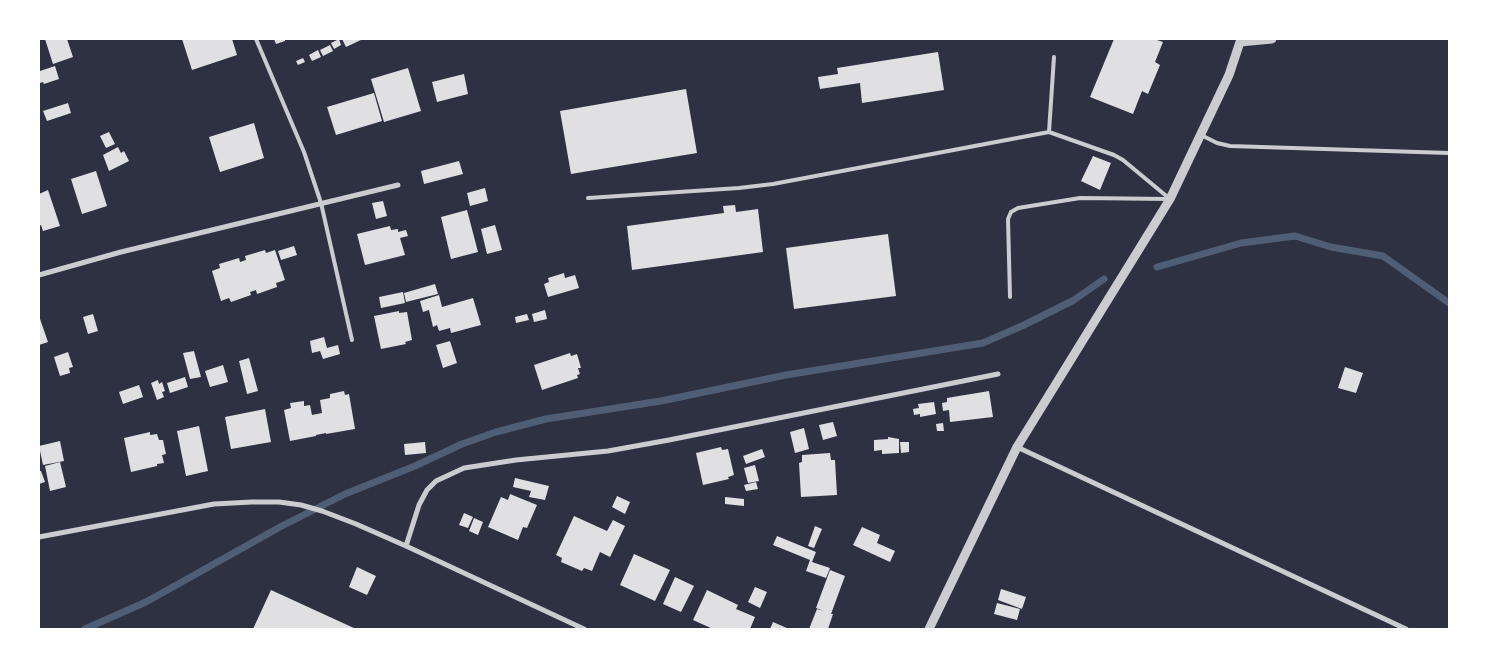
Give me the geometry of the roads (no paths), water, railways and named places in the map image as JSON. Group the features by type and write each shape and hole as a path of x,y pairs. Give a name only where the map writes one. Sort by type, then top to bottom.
{"street":[{"path":"928,629 1016,447 1170,199 1229,74 1242,40 1272,39"},
{"path":"39,275 121,252 398,186"},
{"path":"406,546 419,505 427,490 436,481 464,468 516,460 608,451 998,374"},
{"path":"1016,447 1406,629"},
{"path":"39,537 214,504 270,502 301,506 322,511 406,546 584,629"}],"lane":[{"path":"256,39 304,152 321,203 352,340"},
{"path":"1049,132 1054,57"},
{"path":"588,198 756,186 1049,132 1114,155 1123,160 1170,199"},
{"path":"1200,135 1217,143 1230,146 1449,153"},
{"path":"1010,297 1008,219 1011,212 1018,208 1080,198 1170,199"}],"waterway":[{"path":"1157,267 1241,243 1295,236 1331,247 1383,256 1449,303"},
{"path":"85,629 146,602 280,527 345,494 415,466 462,444 496,432 546,419 661,401 786,375 983,343 1074,300 1104,279"}]}
